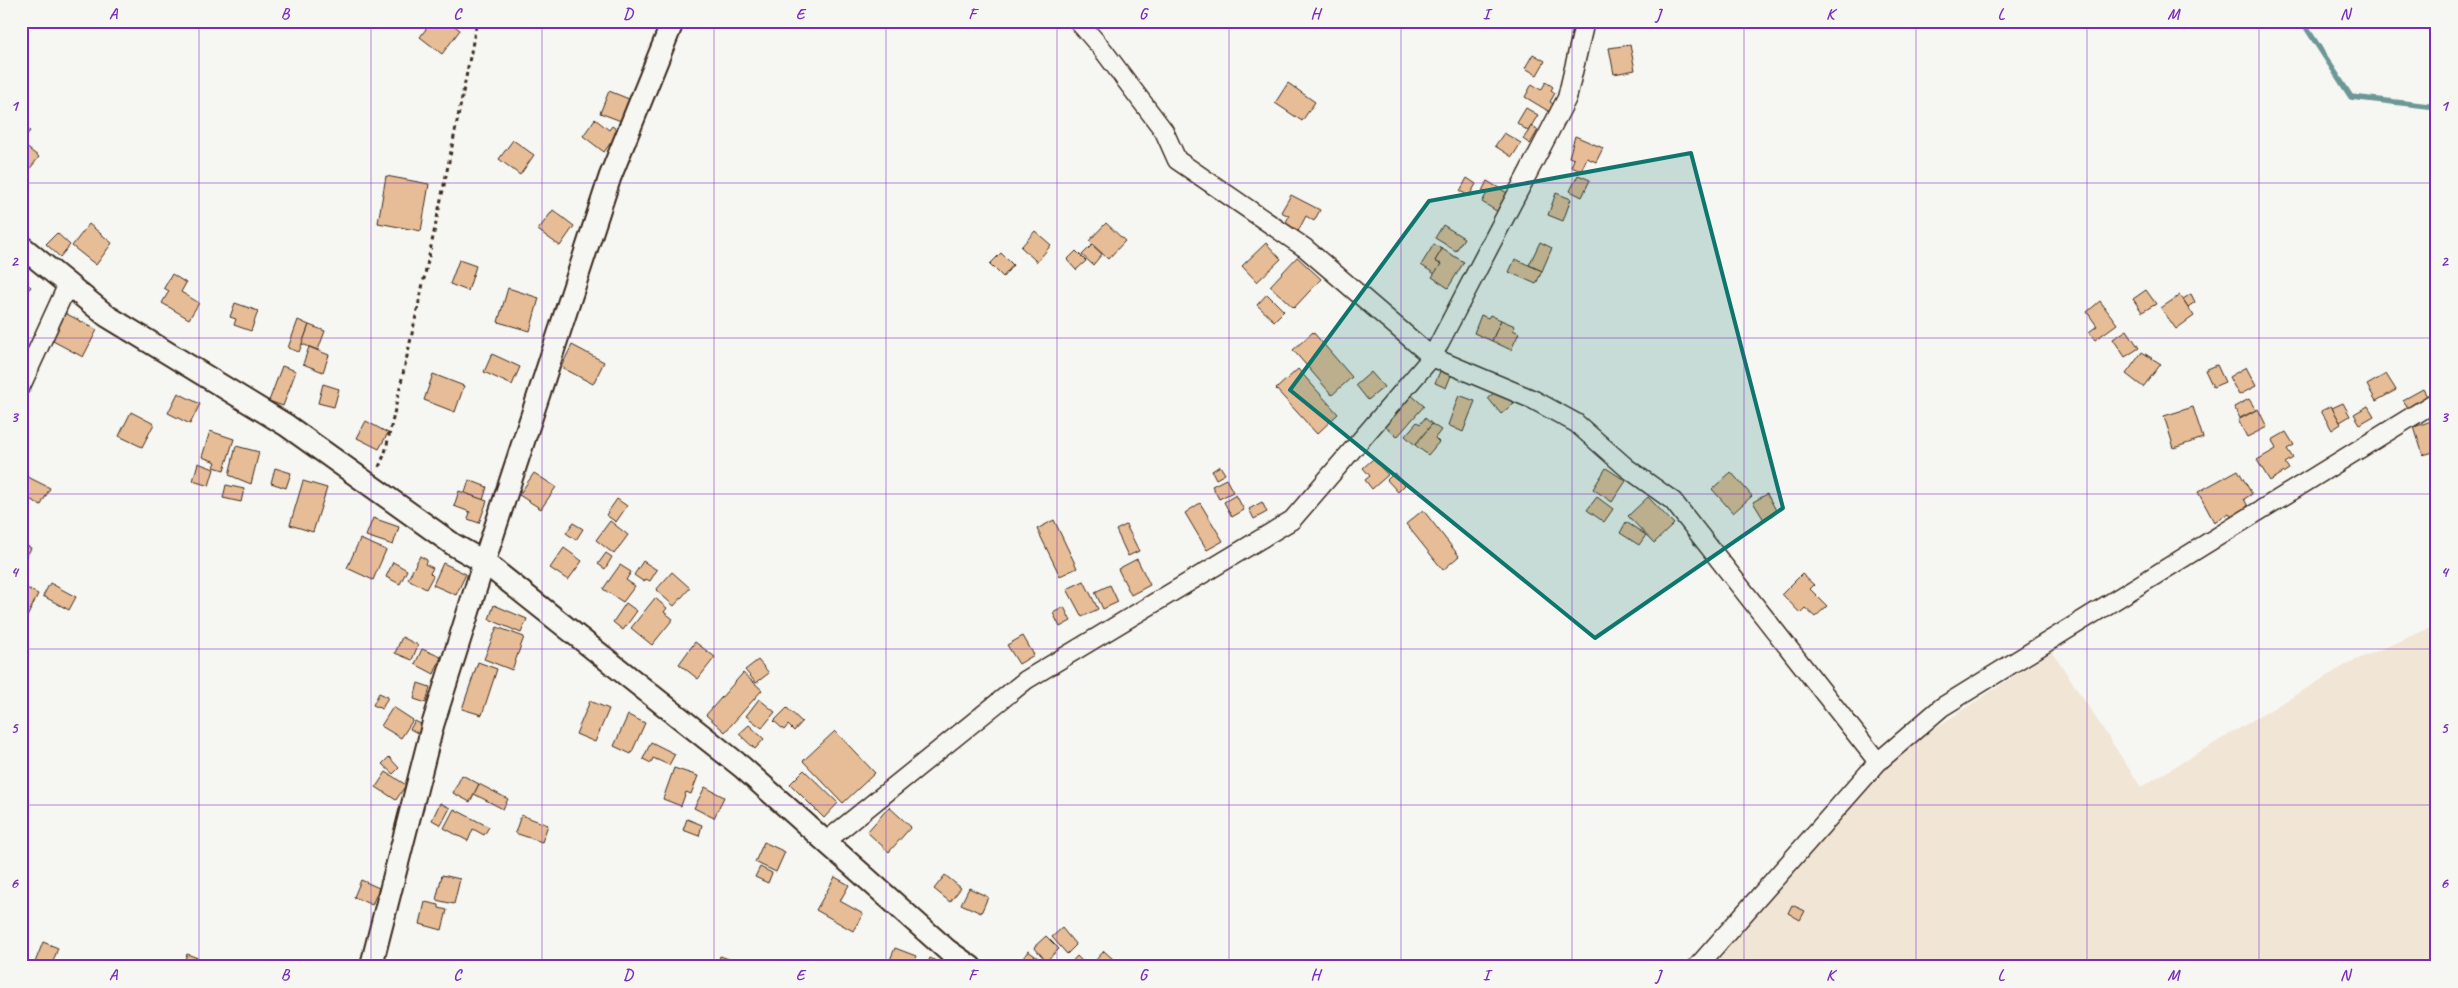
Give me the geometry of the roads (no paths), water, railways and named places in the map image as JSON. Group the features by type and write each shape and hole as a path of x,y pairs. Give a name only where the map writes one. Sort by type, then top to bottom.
{"street":[{"path":"371,967 433,724 484,562 610,177 673,21"},
{"path":"1078,21 1103,50 1164,131 1177,160 1305,248 1432,357 1534,400 1576,424 1627,468 1673,501 1878,762"},
{"path":"825,842 1026,680 1292,520 1432,357 1567,98 1585,21"},
{"path":"21,246 107,316 286,425 454,545 484,562 742,767 947,950 971,967"},
{"path":"21,386 68,284"},
{"path":"1698,967 1878,762 1942,707 2437,401"}],"waterway":[{"path":"2302,21 2351,97 2437,107"}]}
